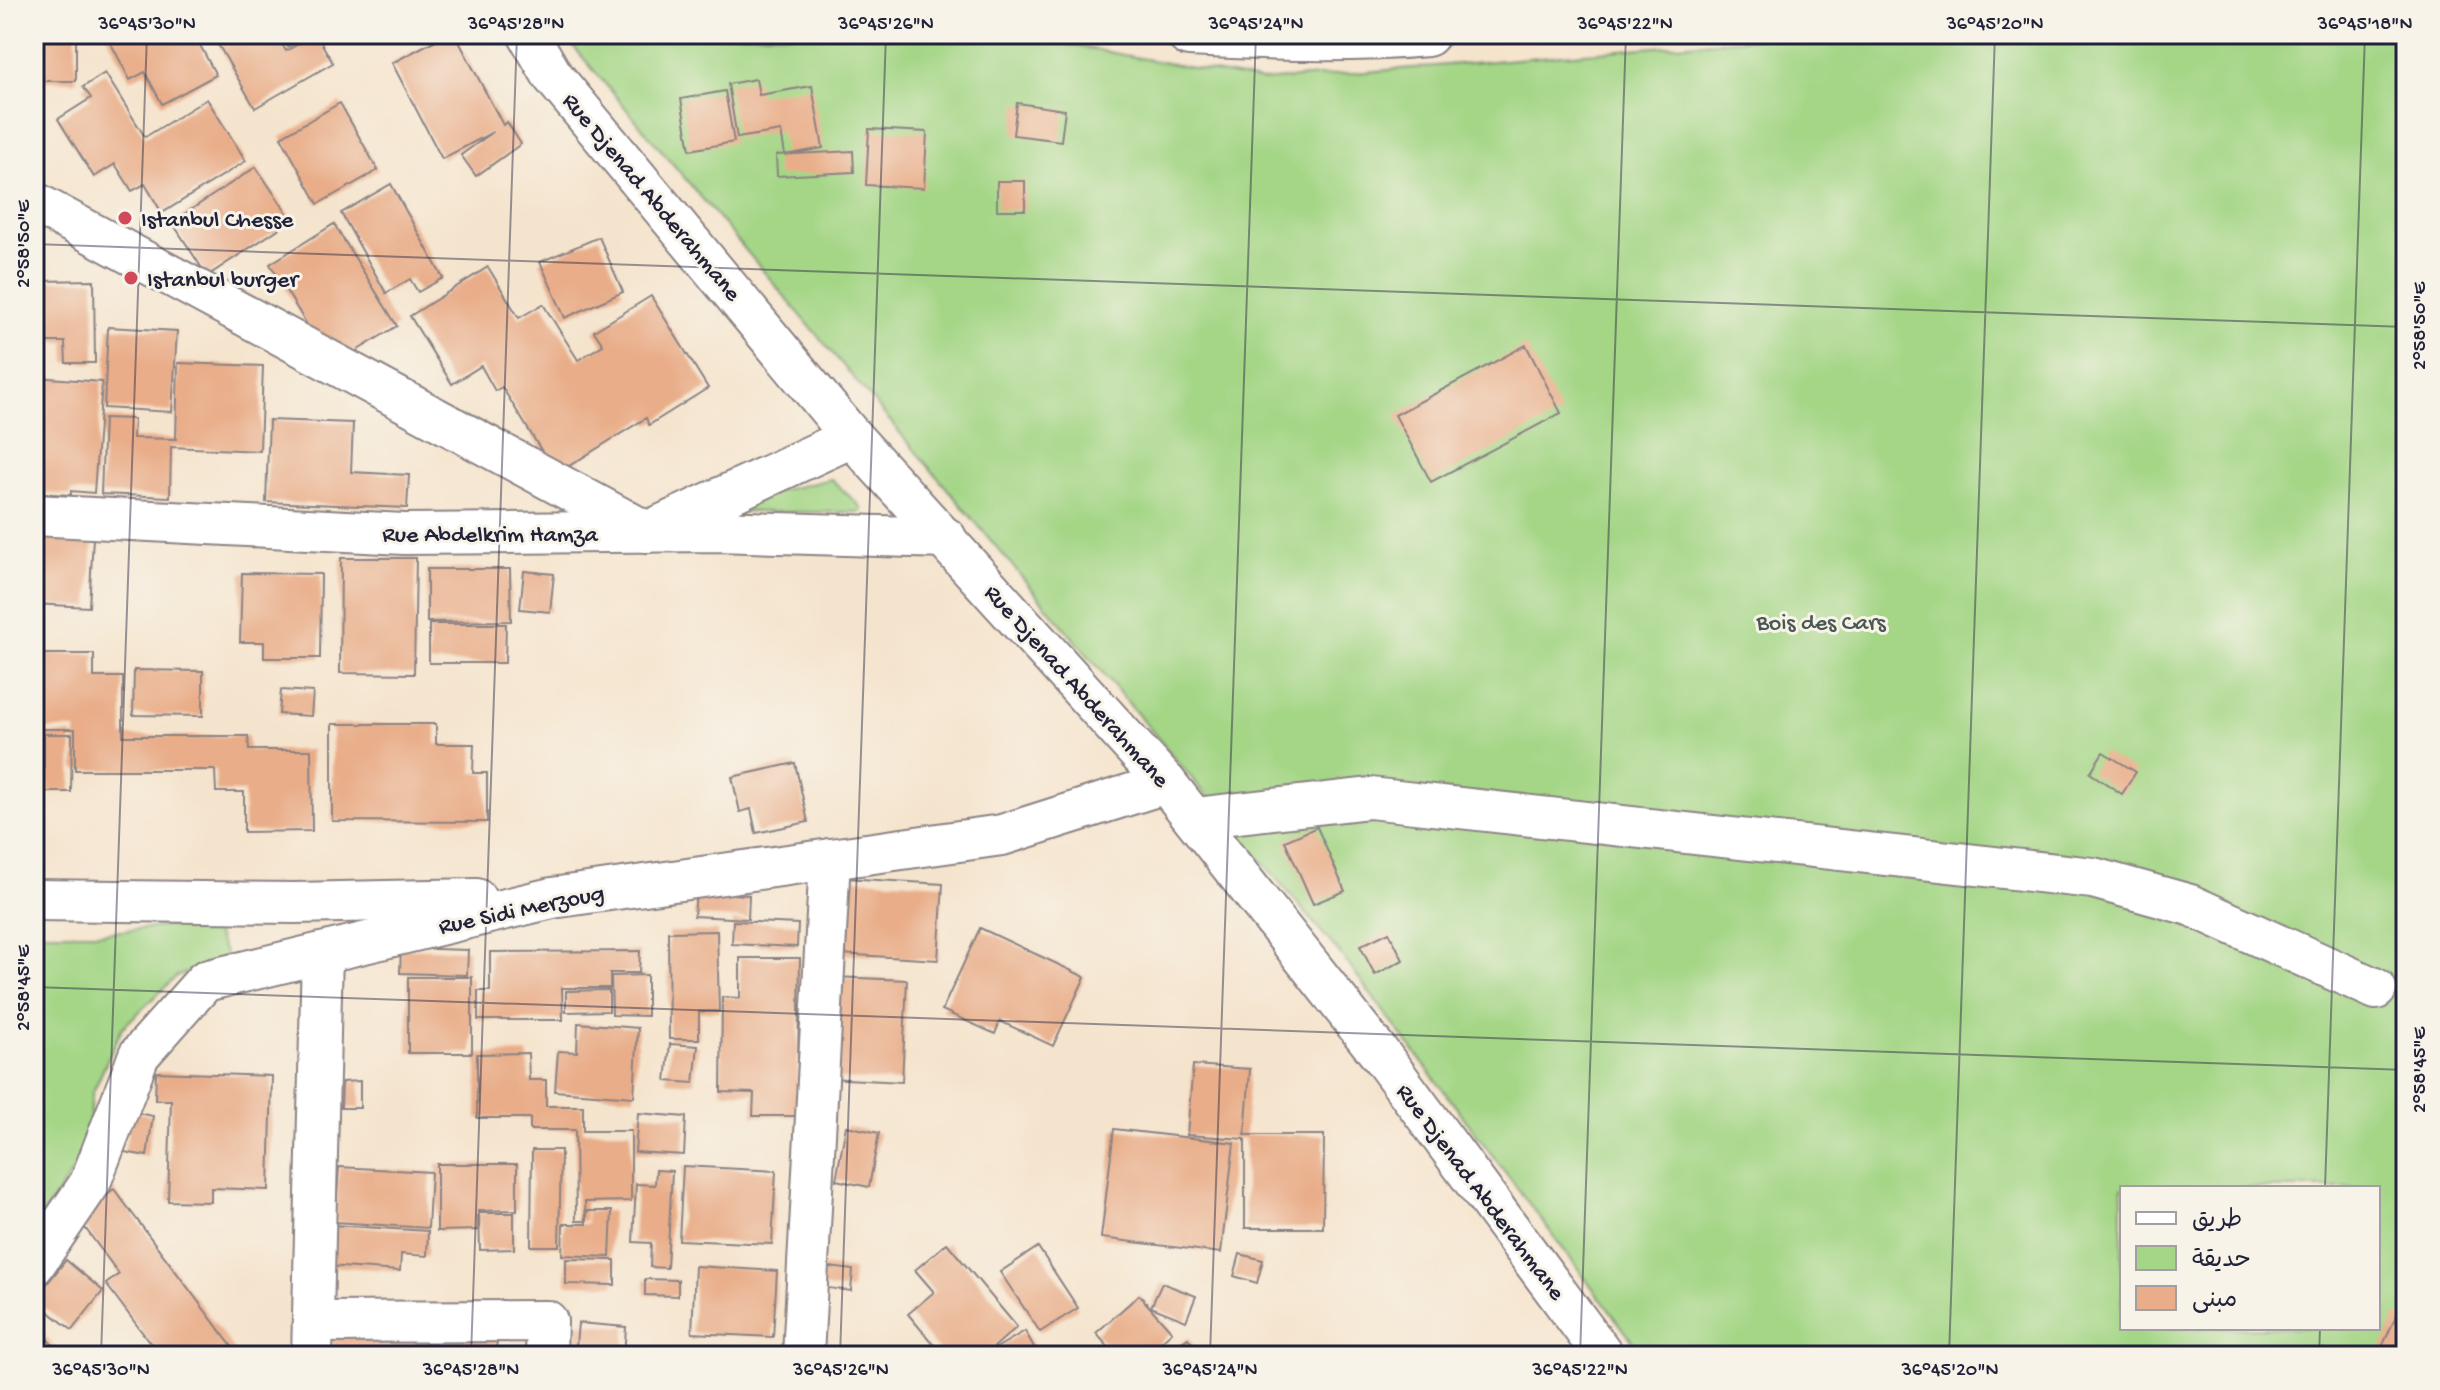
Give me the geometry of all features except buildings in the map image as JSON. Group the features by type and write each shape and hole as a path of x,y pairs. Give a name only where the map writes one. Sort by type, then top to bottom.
{"main road":[{"path":"1189,34 1271,38 1389,38 1427,34"}],"street":[{"name":"Rue Djenad Abderahmane","path":"528,34 552,75 852,437 1195,818 1383,1058 1604,1356"},
{"path":"34,202 647,532 852,437"},
{"name":"Rue Abdelkrim Hamza","path":"34,515 404,534 715,531 946,538"},
{"name":"Rue Sidi Merzoug","path":"34,1265 90,1183 139,1055 205,981 552,898 1002,835 1166,783"},
{"path":"1195,818 1370,798 2093,878 2190,905 2376,989"},
{"path":"803,1356 830,859"},
{"path":"34,900 295,903 552,898"},
{"path":"322,953 313,1339 547,1321 546,1356"}],"green space":[{"name":"Bois des Cars","path":"563,34 1012,34 1262,81 1806,34 2406,34 2406,1356 1644,1356 1342,956"},
{"path":"831,479 862,508 861,512 714,512 710,507"},
{"path":"211,922 227,957 177,976 122,1028 92,1094 88,1150 34,1227 34,933 102,933"}],"place":[{"name":"Istanbul Chesse","path":"125,218"},
{"name":"Istanbul burger","path":"131,278"}]}
